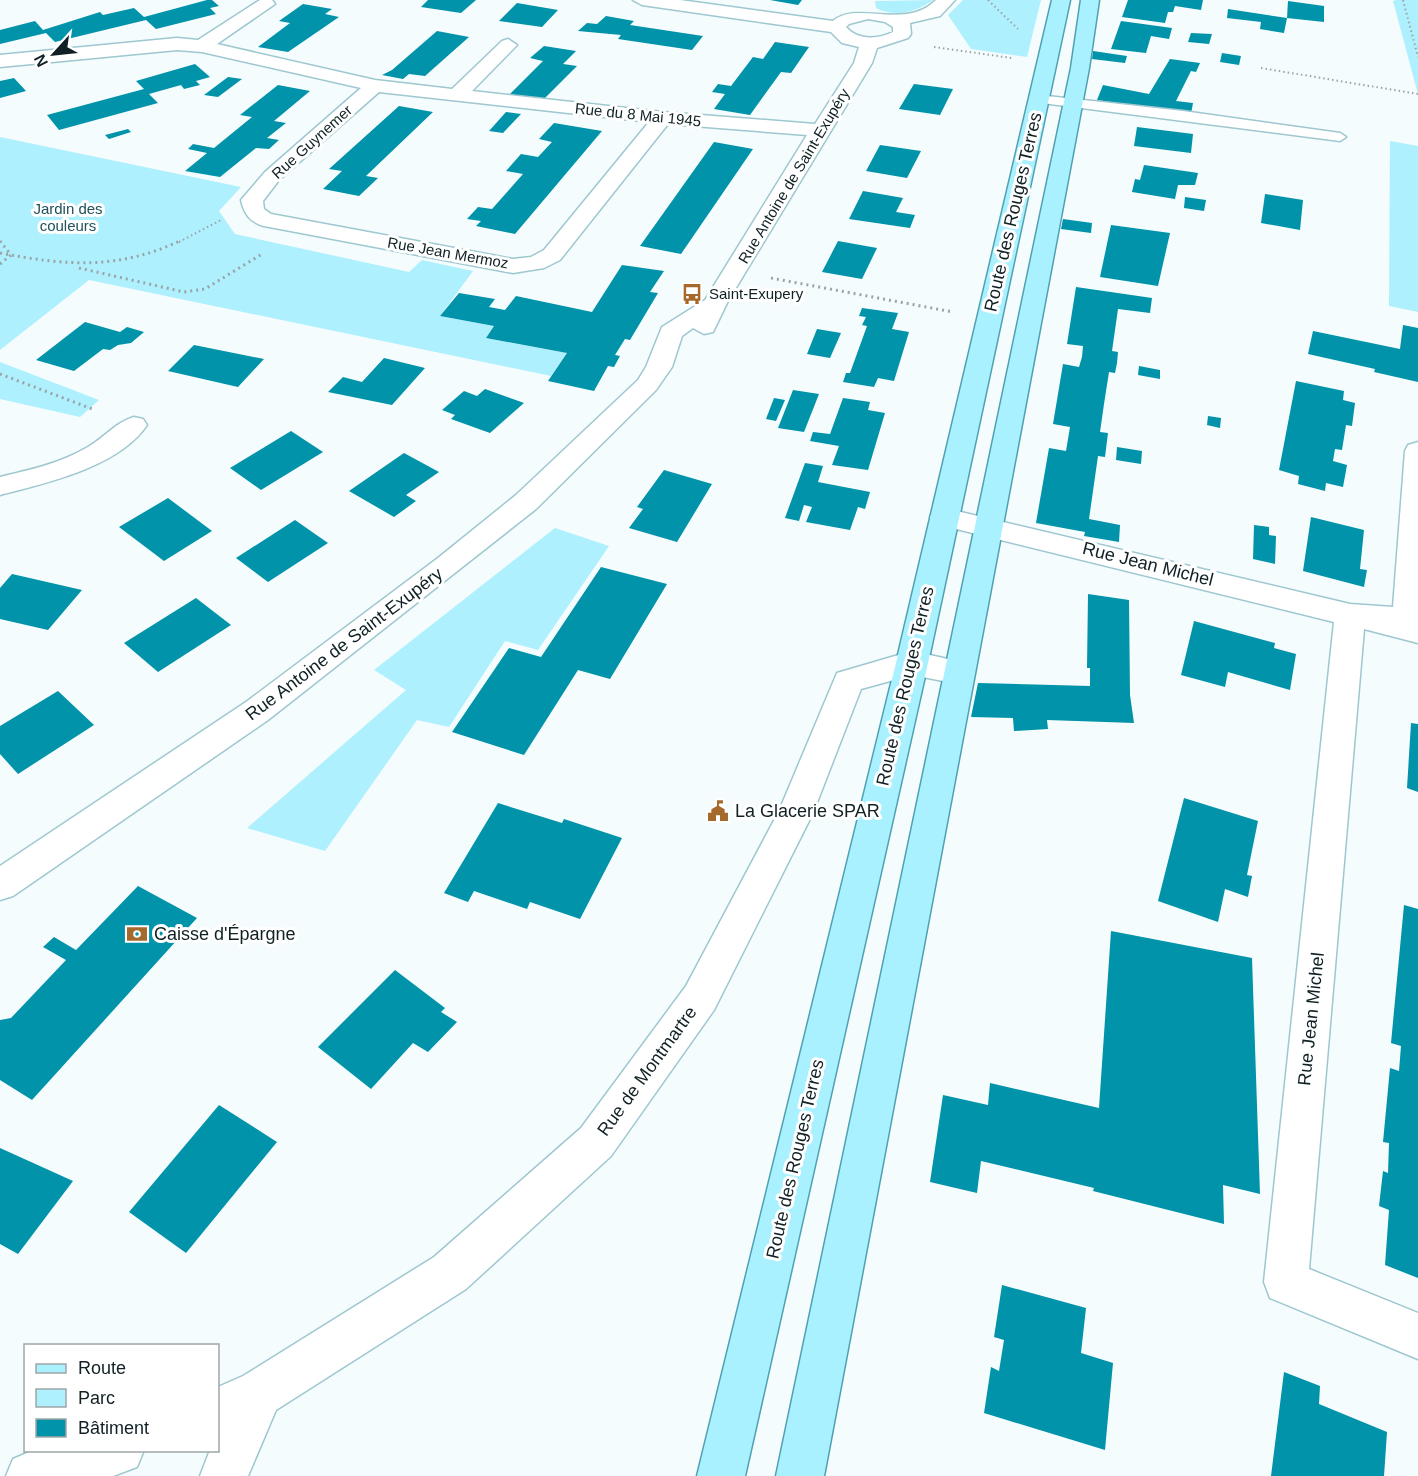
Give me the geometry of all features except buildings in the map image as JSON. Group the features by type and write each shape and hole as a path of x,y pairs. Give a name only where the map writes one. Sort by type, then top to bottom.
{"main road":[{"name":"Route des Rouges Terres","path":"721,1476 912,663 1061,0"},
{"name":"Route des Rouges Terres","path":"800,1476 1074,102 1090,0"}],"street":[{"path":"642,0 837,27 843,36 868,46 902,34 902,25 898,21 858,8 837,27"},
{"path":"898,21 934,12 946,0"},
{"path":"202,46 266,4"},
{"name":"Rue du 8 Mai 1945","path":"0,61 152,44 202,46 375,86 774,129 820,130"},
{"path":"456,95 508,45"},
{"name":"Rue Antoine de Saint-Exupéry","path":"0,885 257,711 479,542 543,486 647,385 659,367 699,341 711,306 735,274 820,130 864,63 868,46"},
{"name":"Rue Guynemer","path":"252,200 272,176 375,86"},
{"name":"Rue Jean Mermoz","path":"252,200 254,211 264,219 513,266 536,263 552,255 663,118"},
{"path":"0,486 56,472 98,453 134,425"},
{"name":"Rue Jean Michel","path":"1350,615 1386,619 1404,617 1410,604 1418,452"},
{"name":"Rue Jean Michel","path":"944,517 1418,632"},
{"name":"Rue Jean Michel","path":"1350,615 1286,1282 1418,1336"},
{"name":"Rue de Montmartre","path":"238,1402 450,1273 596,1142 700,999 796,813 848,681 912,663 959,672"},
{"path":"224,1476 238,1402"},
{"path":"30,1476 113,1452"}],"lane":[{"path":"1038,99 1340,137"}],"path":[{"path":"1403,0 1418,57"},
{"path":"868,46 942,47 1045,65"},
{"path":"1261,68 1418,94"},
{"path":"68,265 93,266 152,255 187,240 252,200"},
{"path":"0,253 68,265 184,292 206,290 302,226"},
{"path":"0,241 11,255"},
{"path":"0,264 11,255"},
{"path":"773,269 769,278 989,318"},
{"path":"0,374 134,425"}],"green space":[{"path":"933,0 920,8 898,13 876,8 875,1"},
{"path":"963,0 1041,0 1027,57 971,49 948,15"},
{"path":"1418,0 1418,94 1393,1"},
{"name":"Jardin des couleurs","path":"0,137 241,187 219,211 235,234 409,272 422,260 473,271 440,316 494,326 486,338 567,353 551,376 89,280 0,350"},
{"path":"1390,141 1418,146 1418,312 1389,306"},
{"path":"0,362 99,400 80,417 0,399"},
{"path":"555,528 609,546 538,650 505,641 449,727 417,720 325,851 247,828 406,690 374,670"}],"place":[{"name":"Saint-Exupery","path":"692,294"},
{"name":"La Glacerie SPAR","path":"718,811"},
{"name":"Caisse d'Épargne","path":"137,934"}]}
